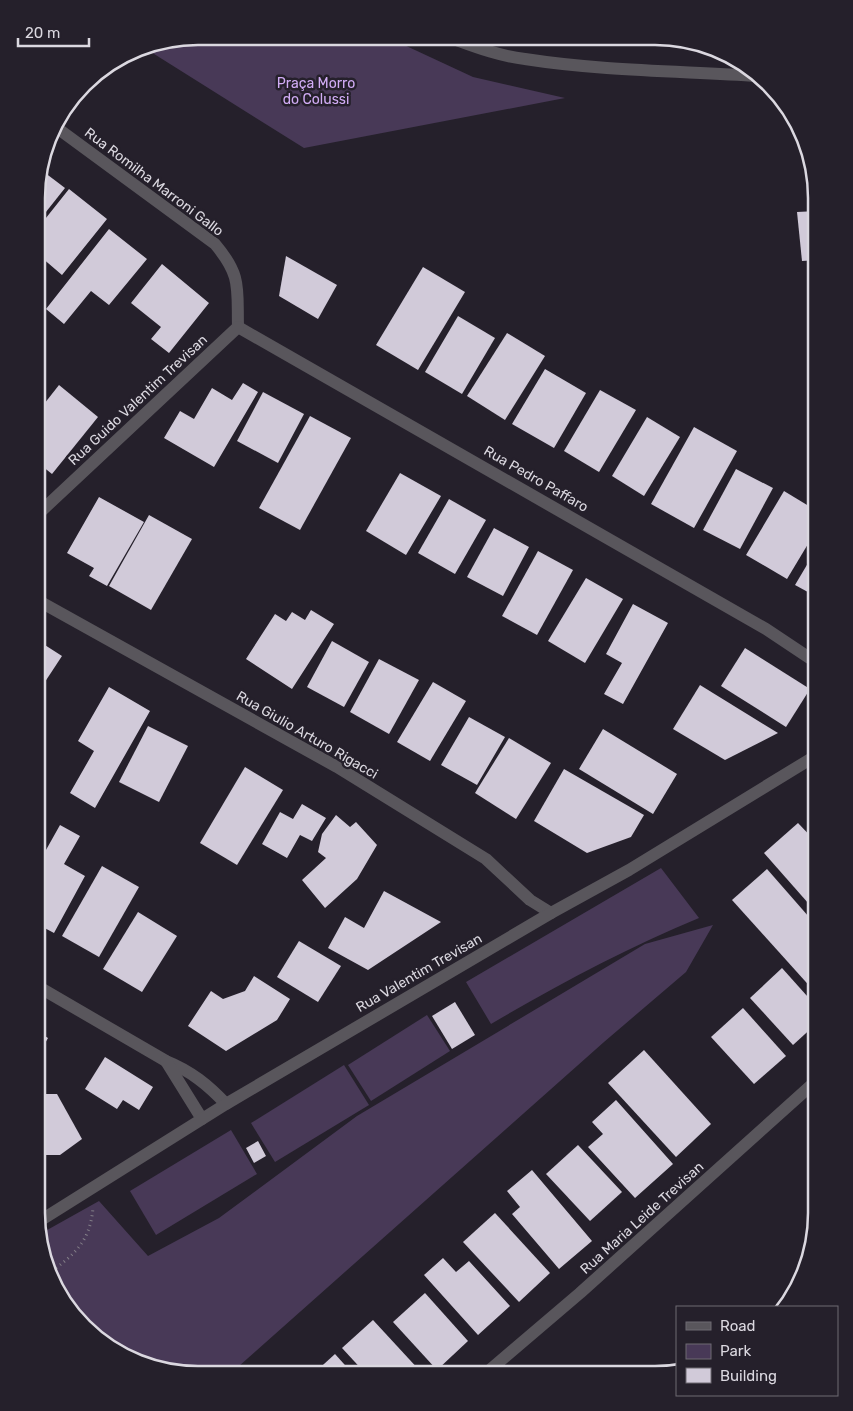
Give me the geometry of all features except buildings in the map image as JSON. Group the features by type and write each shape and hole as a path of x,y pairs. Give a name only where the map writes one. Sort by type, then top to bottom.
{"street":[{"path":"471,45 524,59 618,68 746,75"},
{"name":"Rua Romilha Marroni Gallo","path":"60,131 215,244 227,259 236,277 238,327"},
{"name":"Rua Guido Valentim Trevisan","path":"45,508 238,327"},
{"name":"Rua Pedro Paffaro","path":"238,327 766,628 808,657"},
{"name":"Rua Giulio Arturo Rigacci","path":"45,604 337,767 486,859 530,900 551,913"},
{"name":"Rua Valentim Trevisan","path":"45,1217 226,1104 551,913 629,870 808,760"},
{"path":"45,991 166,1061 186,1069 203,1081 226,1104"},
{"path":"166,1061 202,1120"},
{"name":"Rua Maria Leide Trevisan","path":"494,1366 580,1294 808,1088"}],"path":[{"path":"56,1268 83,1244 92,1218 95,1185"}],"green space":[{"name":"Praça Morro do Colussi","path":"188,45 404,45 473,77 565,98 304,148 152,52"},
{"path":"661,868 699,918 594,967 491,1024 466,982"},
{"path":"713,925 686,972 604,1042 239,1366 178,1365 158,1361 139,1354 121,1346 105,1334 90,1321 65,1290 50,1253 46,1231 99,1201 148,1256 219,1218 357,1116 645,944"},
{"path":"427,1015 450,1051 371,1101 348,1065"},
{"path":"344,1065 369,1105 275,1162 251,1123"},
{"path":"231,1130 257,1174 156,1235 130,1191"}]}
